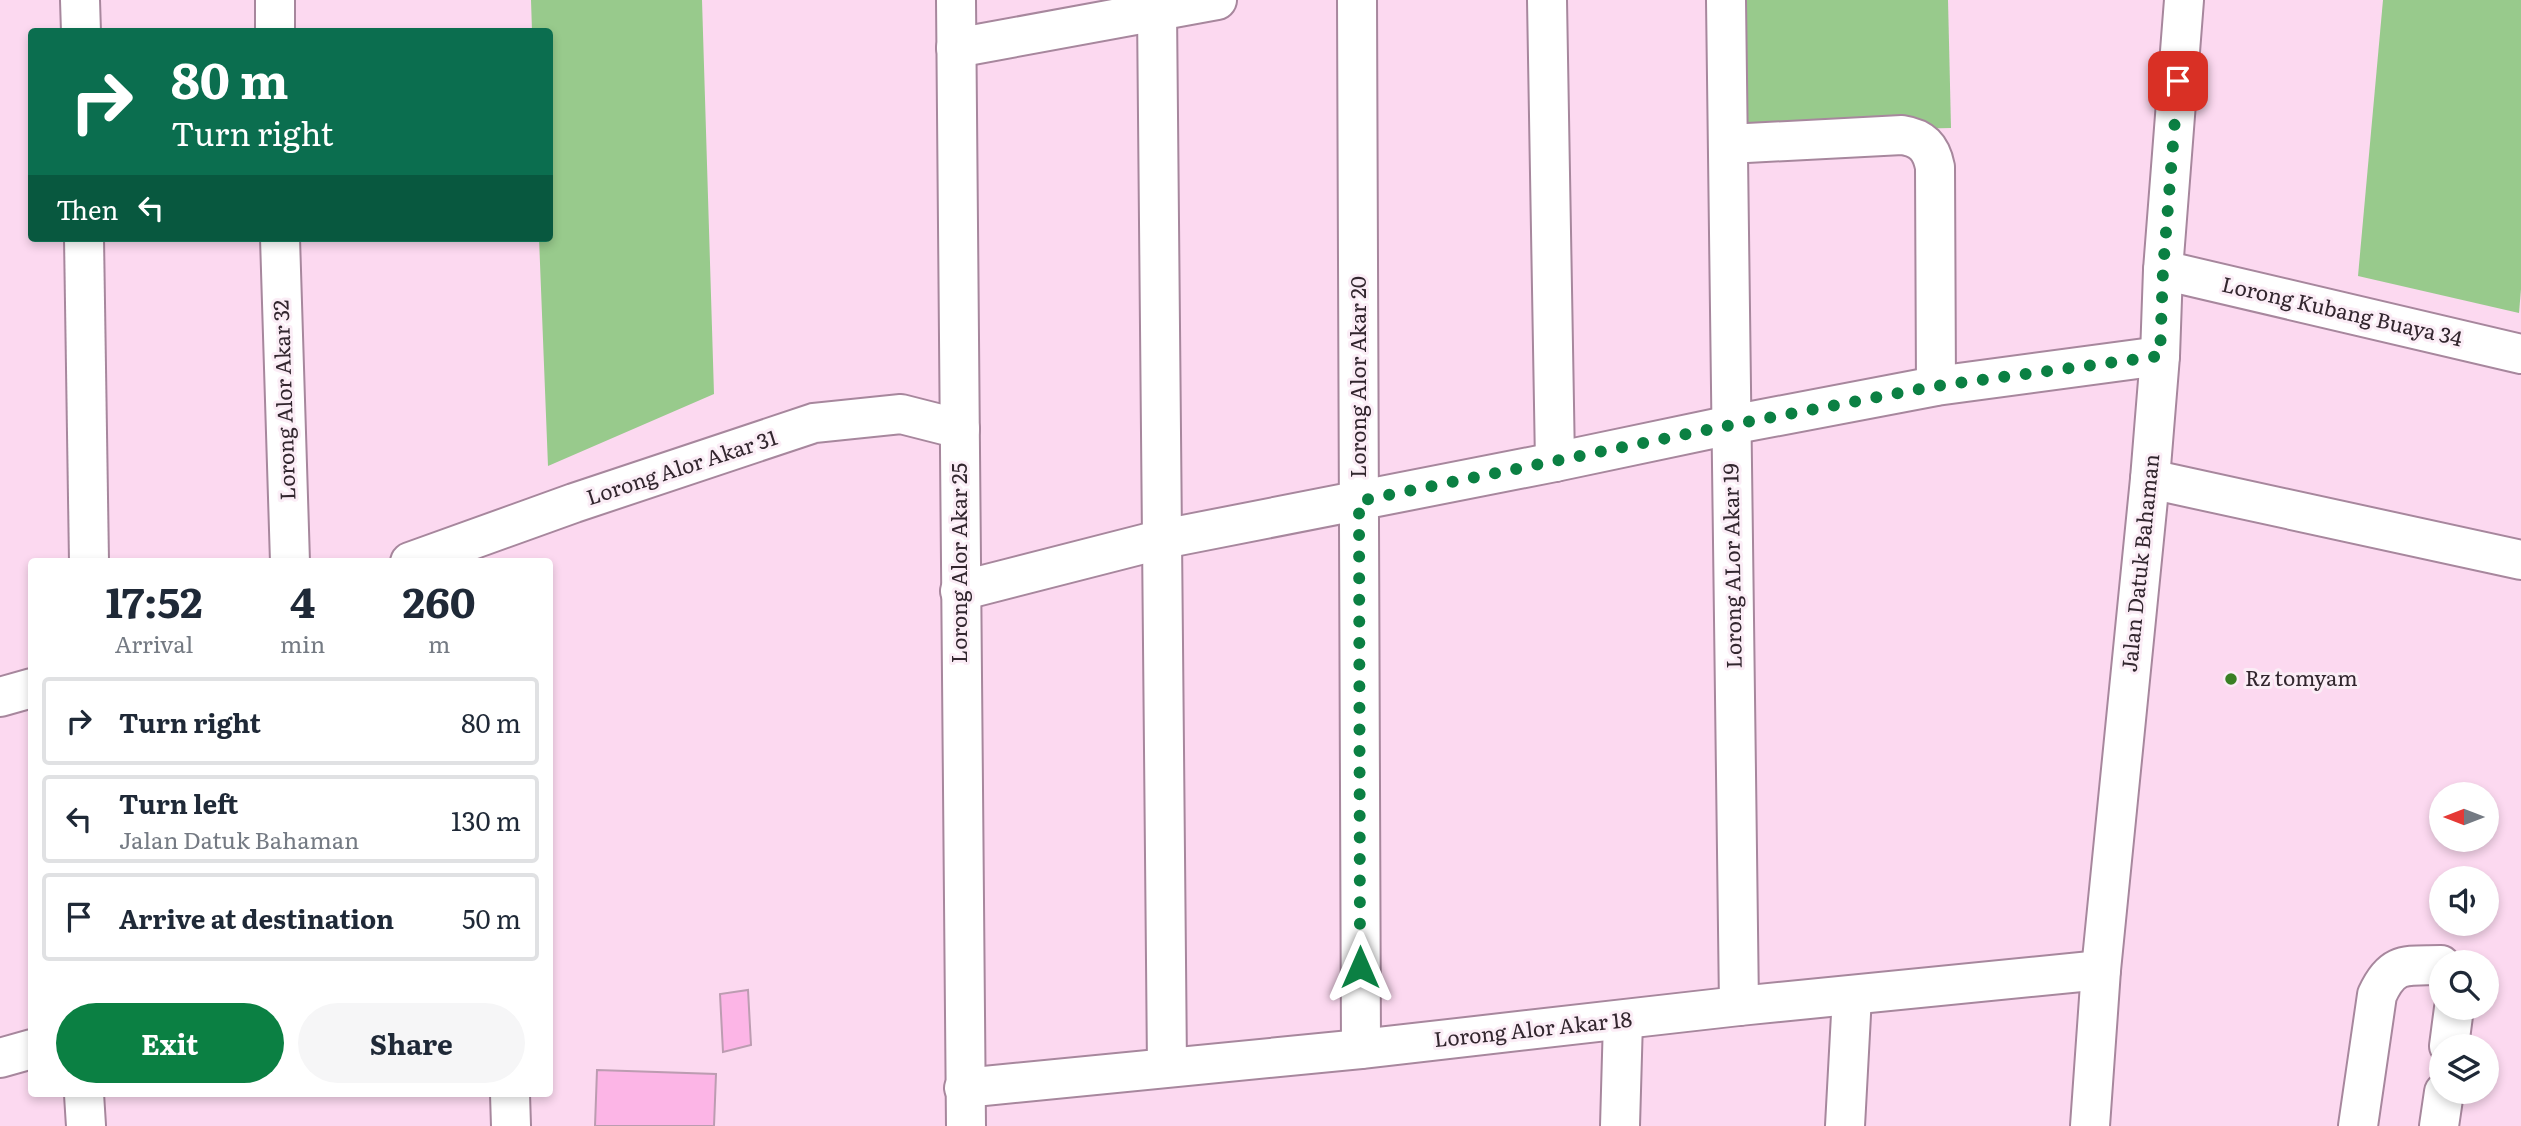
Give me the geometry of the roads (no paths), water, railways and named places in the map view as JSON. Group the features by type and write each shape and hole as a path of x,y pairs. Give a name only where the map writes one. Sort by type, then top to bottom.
{"street":[{"path":"80,0 81,28"},
{"path":"275,0 275,28"},
{"name":"Lorong Alor Akar 25","path":"956,0 966,1126"},
{"path":"956,48 1217,0"},
{"name":"Lorong Alor Akar 20","path":"1357,0 1360,1049"},
{"path":"1547,0 1555,462"},
{"name":"Lorong ALor Akar 19","path":"1726,0 1738,1006"},
{"name":"Jalan Datuk Bahaman","path":"2090,1126 2101,970 2150,479 2184,0"},
{"path":"1157,10 1167,1067"},
{"path":"1728,144 1902,135 1915,137 1925,144 1932,154 1935,167 1936,386"},
{"path":"84,242 89,558"},
{"name":"Lorong Alor Akar 32","path":"281,242 290,558"},
{"name":"Lorong Kubang Buaya 34","path":"2163,270 2521,354"},
{"path":"960,591 1163,539 1731,425 1936,386 2160,356"},
{"name":"Lorong Alor Akar 31","path":"421,558 574,503 814,423 901,414 960,429"},
{"path":"2150,479 2521,560"},
{"path":"0,697 28,689"},
{"path":"2358,1126 2377,995 2385,977 2401,966 2429,965"},
{"name":"Lorong Alor Akar 18","path":"964,1088 2101,970"},
{"path":"1845,1126 1853,996"},
{"path":"1620,1126 1623,1020"},
{"path":"0,1058 28,1050"},
{"path":"84,1097 86,1126"},
{"path":"510,1097 511,1126"},
{"path":"2439,1126 2442,1104"}],"place":[{"name":"Rz tomyam","path":"2231,679"}]}
